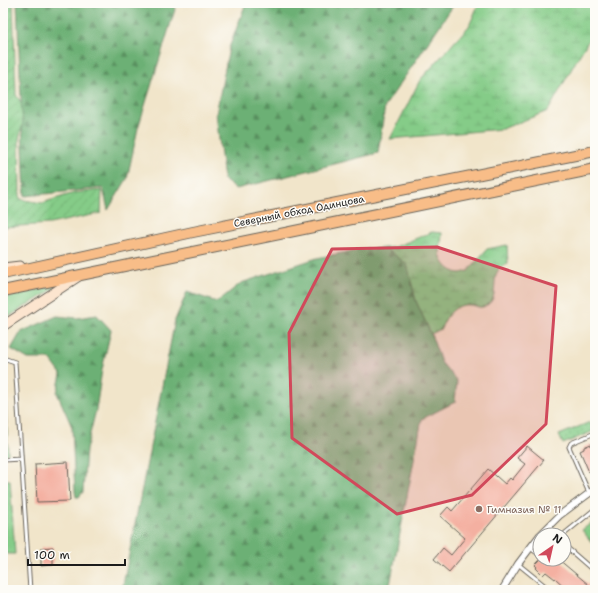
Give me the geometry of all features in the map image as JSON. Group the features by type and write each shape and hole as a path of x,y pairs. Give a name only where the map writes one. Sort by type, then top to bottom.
{"highway":[{"name":"Северный обход Одинцова","path":"3,274 193,232 595,151"},
{"name":"Северный обход Одинцова","path":"3,291 595,169"}],"main road":[{"path":"3,268 47,264"},
{"path":"3,326 82,274"}],"street":[{"path":"548,527 560,515 595,489"},
{"path":"502,590 518,564 532,545"}],"lane":[{"path":"3,358 15,362 30,590"},
{"path":"589,493 569,444 595,433"},
{"path":"3,460 21,459"},
{"path":"572,528 595,509"},
{"path":"572,552 595,572"},
{"path":"518,564 550,590"}],"highlighted area":[{"path":"437,247 556,286 546,424 472,495 397,514 292,438 289,333 332,249"}],"green space":[{"path":"3,3 13,3 16,95 21,102 23,123 19,139 20,199 42,203 74,193 102,190 101,213 50,224 3,227"},
{"path":"17,3 177,3 138,128 127,179 108,210 103,188 25,196"},
{"path":"246,3 455,3 385,106 378,153 236,189 224,180 216,114 229,48"},
{"path":"479,3 595,3 595,30 548,111 502,129 390,139 420,80 469,26"},
{"path":"432,232 442,233 440,250 441,256 446,266 455,272 460,273 468,271 487,249 507,245 508,264 501,267 497,272 491,302 482,307 472,305 460,306 451,312 441,329 431,334 416,301 407,264 385,248 395,247"},
{"path":"385,248 407,264 416,301 431,334 441,362 457,381 455,402 422,419 389,590 122,590 175,320 187,292 217,302 241,283 317,258 357,250"},
{"path":"62,284 3,320 3,298"},
{"path":"97,315 111,330 102,370 96,410 86,450 83,492 79,497 76,497 72,427 57,393 61,374 50,359 28,359 11,349 21,332 57,316 77,318"},
{"path":"4,363 8,454 3,454"},
{"path":"590,422 594,431 563,444 559,435"},
{"path":"3,480 10,480 15,554 7,554 3,552"},
{"path":"595,520 595,542 593,544 582,530"}],"building":[{"path":"591,444 591,446 595,444 595,469 589,472 580,451 584,449 584,447"},
{"name":"Гимназия № 11","path":"527,446 544,460 449,572 434,559 443,548 451,555 465,538 440,516 448,507 452,511 488,469 505,484 510,478 512,480 525,464 517,458"},
{"path":"68,462 70,501 37,502 35,464"},
{"path":"53,547 53,565 41,566 41,548"},
{"path":"568,567 595,590 568,590 555,578 546,572 543,575 536,568"}],"place":[{"name":"Гимназия № 11","path":"479,509"}]}
